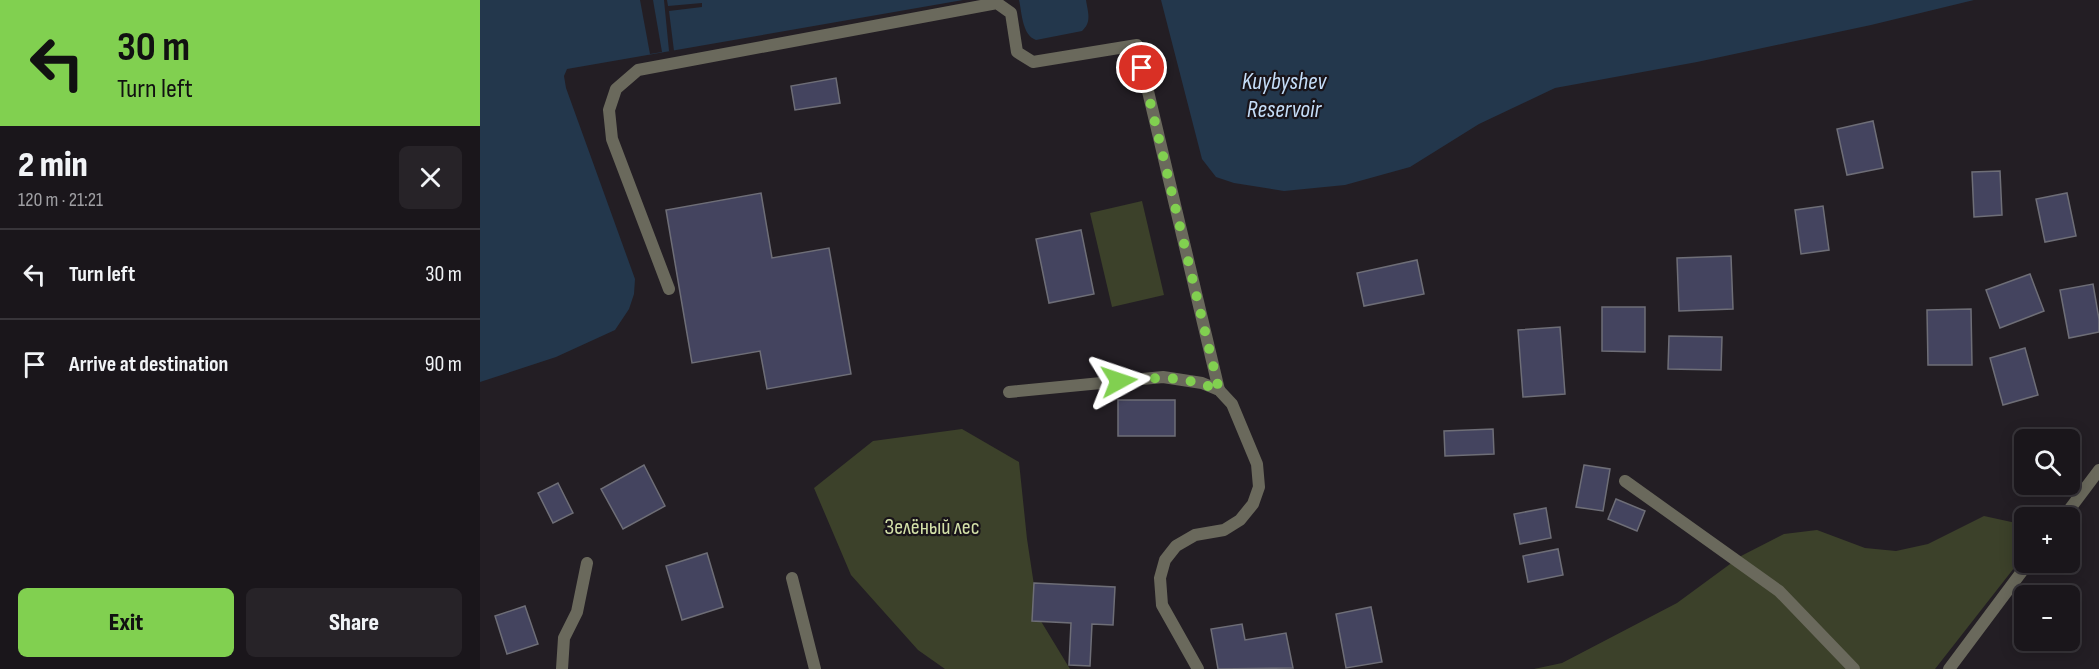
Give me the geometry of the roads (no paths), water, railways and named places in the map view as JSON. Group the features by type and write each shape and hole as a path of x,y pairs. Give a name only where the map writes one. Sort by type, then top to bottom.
{"lane":[{"path":"669,289 612,139 609,110 616,89 638,70 998,3 1011,13 1017,52 1033,62 1137,45 1219,390"},
{"path":"1009,392 1163,377 1193,381 1219,390 1232,404 1257,464 1259,487 1253,504 1240,520 1224,530 1194,535 1176,546 1165,560 1160,578 1162,605 1198,669"},
{"path":"2071,507 2099,470"},
{"path":"1625,482 1779,591 1854,669"},
{"path":"562,669 564,638 578,612 587,563"},
{"path":"1949,669 2022,573"},
{"path":"792,578 815,669"}],"water":[{"path":"480,0 963,0 567,69 564,76 566,88 635,279 634,294 629,309 615,330 556,357 480,382"},
{"path":"1019,0 1086,0 1087,24 1082,31 1036,40 1025,29"},
{"name":"Kuybyshev Reservoir","path":"1161,0 1974,0 1871,25 1697,62 1555,88 1479,124 1410,167 1345,185 1284,191 1234,183 1216,177 1202,159"}],"park label":[{"name":"Зелёный лес","path":"932,527"}]}
